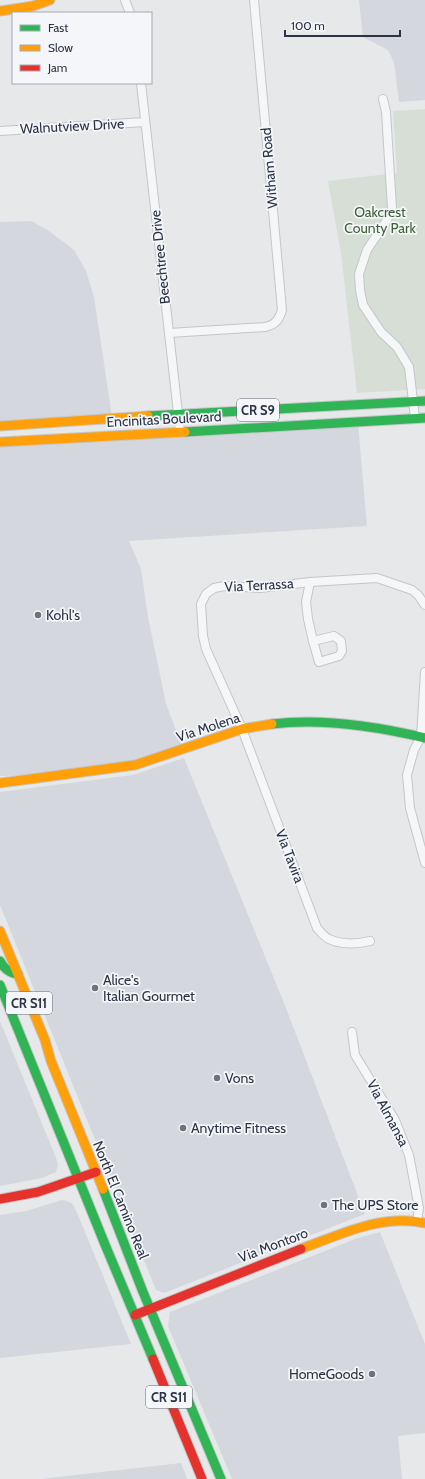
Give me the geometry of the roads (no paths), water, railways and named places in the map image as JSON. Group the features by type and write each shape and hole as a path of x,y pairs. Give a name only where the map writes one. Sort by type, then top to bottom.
{"main road":[{"path":"0,11 27,7 45,3 50,0"},
{"name":"Encinitas Boulevard","path":"0,426 178,414 425,401"},
{"name":"Encinitas Boulevard","path":"0,442 425,418"},
{"path":"42,440 62,432 100,429 103,420"},
{"name":"Via Molena","path":"0,783 135,765 242,729 259,726 326,721 358,725 423,738"},
{"name":"North El Camino Real","path":"0,931 45,1040 51,1061 67,1103 220,1479"},
{"path":"0,961 3,968 10,973 18,974"},
{"name":"CR S11","path":"0,985 202,1479"},
{"path":"0,1199 38,1192 96,1172"},
{"name":"Via Montoro","path":"135,1315 355,1228 387,1221 421,1222"},
{"path":"182,1430 196,1439 213,1476 220,1479"}],"street":[{"path":"125,0 130,12"},
{"name":"Witham Road","path":"169,333 265,327 273,325 279,318 282,310 254,0"},
{"name":"Beechtree Drive","path":"141,84 180,431"},
{"path":"383,98 386,112 392,208 387,220 367,250 360,274 360,290 363,305 380,332 397,347 409,367 415,418"},
{"name":"Walnutview Drive","path":"0,131 145,122"},
{"name":"Via Terrassa","path":"242,729 206,649 203,636 201,604 206,594 214,588 225,586 260,588 310,582 377,578 412,590 418,595 425,605"},
{"path":"310,582 306,602 313,640"},
{"path":"425,672 423,738 414,750 407,776 410,808 425,863"},
{"name":"Via Tavira","path":"242,729 317,928 328,938 339,942 356,944 370,941"},
{"name":"Via Almansa","path":"352,1032 355,1055 394,1120 409,1155 421,1222"}],"place":[{"name":"Kohl's","path":"38,615"},
{"name":"Alice's Italian Gourmet","path":"95,988"},
{"name":"Vons","path":"217,1078"},
{"name":"Anytime Fitness","path":"183,1128"},
{"name":"The UPS Store","path":"324,1205"},
{"name":"HomeGoods","path":"372,1374"}],"park label":[{"name":"Oakcrest County Park","path":"380,220"}]}
